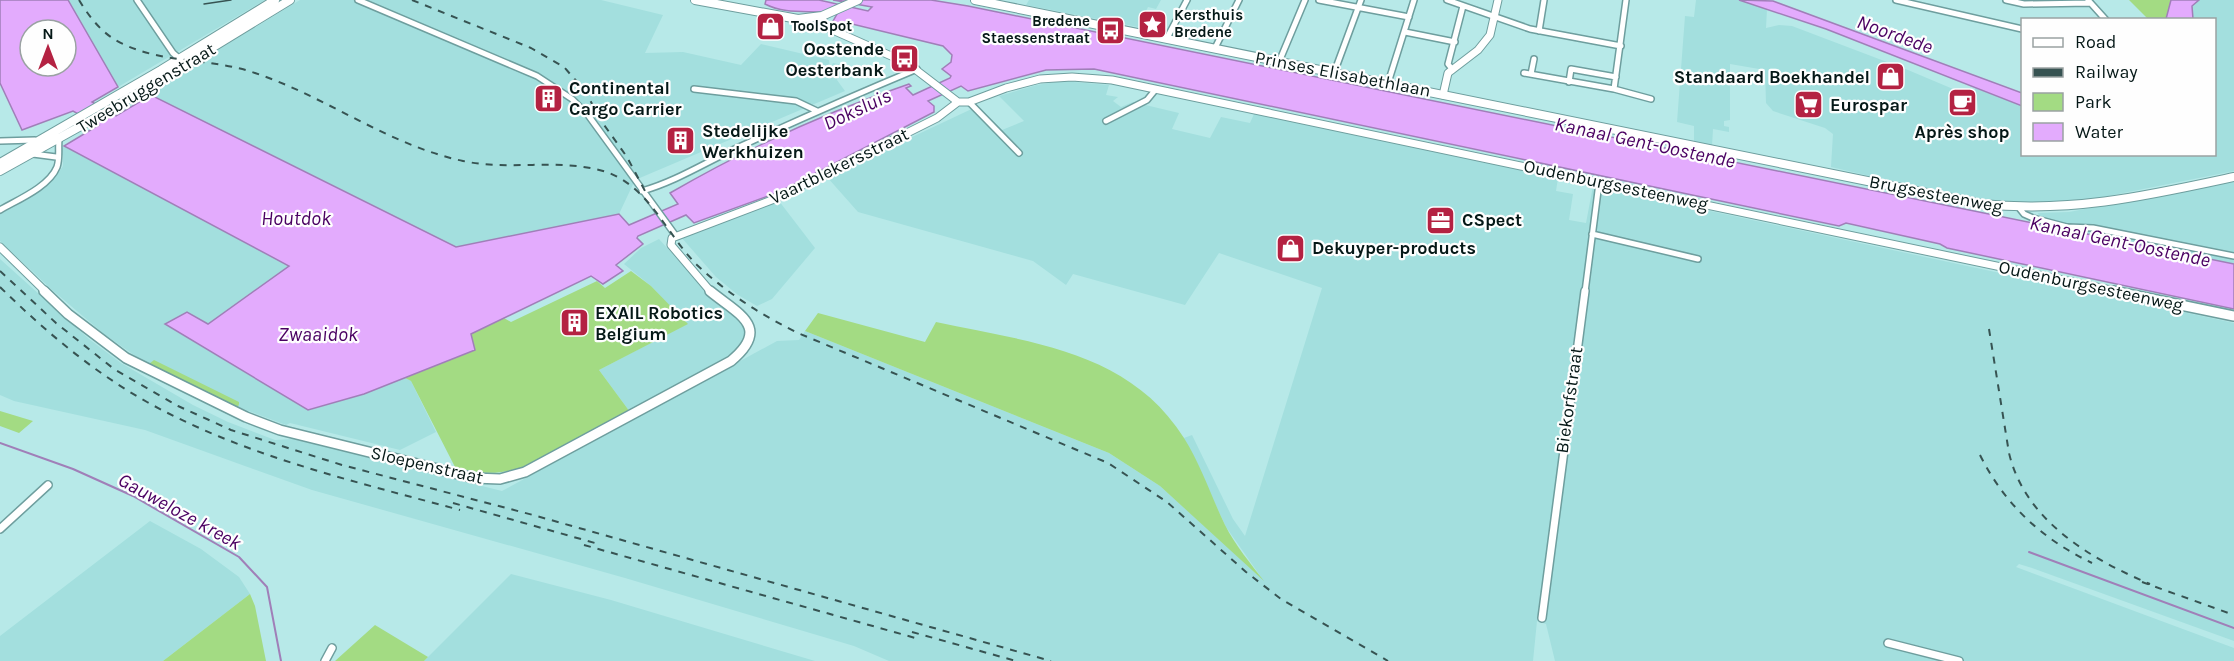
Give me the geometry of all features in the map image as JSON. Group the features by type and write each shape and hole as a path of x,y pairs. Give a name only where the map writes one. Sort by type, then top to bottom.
{"main road":[{"name":"Tweebruggenstraat","path":"0,163 161,70 275,0"},
{"name":"Tweebruggenstraat","path":"0,171 91,122 290,0"},
{"path":"695,0 789,19 805,19 826,14 856,1"},
{"name":"Prinses Elisabethlaan","path":"975,0 1675,142"},
{"name":"Brugsesteenweg","path":"1675,142 1965,201 2020,209 2092,206 2234,177"}],"street":[{"path":"137,0 173,53 180,58"},
{"name":"Sloepenstraat","path":"0,247 68,314 126,358 161,377 246,417 280,430 474,478 489,480 513,476 542,464 731,361 747,348 751,334 748,322 693,274 670,243 676,236 588,115 560,90 524,70 358,0"},
{"path":"1167,38 1187,0"},
{"path":"1215,48 1239,0"},
{"path":"1280,62 1305,0"},
{"path":"1319,0 1409,17"},
{"path":"1334,73 1361,0"},
{"path":"1388,83 1414,0"},
{"path":"1446,0 1539,31 1621,46"},
{"path":"1443,95 1448,73 1483,44 1490,35 1498,0"},
{"path":"1539,31 1544,0"},
{"path":"1614,89 1626,0"},
{"path":"1896,0 2021,29"},
{"path":"2006,0 2024,4 2089,1 2104,18"},
{"path":"1452,69 1448,64 1464,6"},
{"path":"826,14 824,25 828,28 880,50 920,72 958,102 969,102 1019,153"},
{"path":"1405,32 1455,42"},
{"path":"1531,74 1534,59"},
{"path":"1569,82 1571,69 1616,77"},
{"path":"161,70 164,74 171,74"},
{"path":"642,191 669,183 720,156 817,111 920,72"},
{"path":"1524,73 1614,89 1651,99"},
{"name":"Oudenburgsesteenweg","path":"969,102 1040,79 1062,77 1112,80 2234,316"},
{"path":"1106,121 1147,100 1156,88"},
{"path":"694,89 796,101 817,111"},
{"name":"Vaartblekersstraat","path":"676,236 777,198 938,118 958,102"},
{"path":"2,141 20,139 37,142 33,154 56,157"},
{"path":"0,210 48,178 57,168 59,140"},
{"path":"2,141 18,146 20,152"},
{"name":"Biekorfstraat","path":"1542,618 1599,183"},
{"path":"2020,209 2033,218 2067,227 2093,228 2234,256"},
{"path":"1592,234 1698,259"},
{"path":"0,529 48,486"},
{"path":"1888,643 1959,661"},
{"path":"325,661 332,648"}],"shaded area":[{"path":"68,0 265,0 118,87"},
{"path":"300,0 601,0 663,15 645,53 683,52 741,65 761,44 829,60 830,69 833,63 843,65 837,80 845,91 635,180 619,214 456,247 147,93"},
{"path":"1029,0 1161,0 1156,9 1148,7 1138,27 1026,5"},
{"path":"1696,0 1739,0 1767,9 1766,28 1779,25 1792,26 1908,70 1972,97 1975,112 1979,113 1975,88 2021,106 2021,156 2216,156 2216,18 2193,18 2192,6 2199,0 2234,0 2234,171 2073,203 2023,204 1971,198 1917,187 1831,167 1833,134 1825,128 1773,111 1766,103 1765,70 1730,64 1730,120 1724,121 1724,126 1729,127 1729,132 1713,129 1712,146 1694,142 1694,126 1677,122 1685,16 1694,17"},
{"path":"1062,81 1109,85 1106,95 1118,97 1113,101 1121,107 1133,102 1179,113 1172,129 1210,138 1221,117 1250,123 1254,114 1558,178 1556,191 1573,194 1569,220 1586,223 1593,186 2234,323 2234,641 2032,568 2019,564 2016,567 2234,648 2234,661 1555,661 1546,624 1537,621 1533,661 889,661 854,646 625,578 312,490 145,430 14,401 0,395 0,259 89,339 121,363 193,405 228,422 275,440 293,439 502,491 777,341 799,340 805,331 1109,453 1160,486 1261,577 1226,527 1184,438 1192,435 1233,519 1245,536 1322,288 1219,253 1185,305 1073,274 1066,285 1033,261 858,212 827,177 978,106 1002,130 1024,121 999,96 1037,85"},
{"path":"64,146 289,266 208,324 308,410 364,394 403,377 411,381 436,432 400,450 290,423 286,425 238,407 166,374 104,334 0,241 0,214 57,175 63,166 63,156 60,152"},
{"path":"2234,181 2234,264 2043,226 2038,213 2069,212"},
{"path":"779,201 815,248 772,299 757,306 738,295 716,277 681,237"},
{"path":"659,239 708,293 744,322 746,331 739,349 731,356 630,412 599,370 687,324 651,286 624,264 641,248"},
{"path":"150,521 201,549 239,577 250,594 163,661 0,661 0,636"},
{"path":"511,574 611,600 815,661 424,661"}],"green space":[{"path":"2129,0 2171,0 2166,18 2147,18"},
{"path":"631,271 651,286 688,324 599,370 630,412 529,465 492,473 455,467 411,381 403,377 475,350 471,334 504,318 511,322 597,281 605,288"},
{"path":"818,313 925,342 936,322 1040,344 1074,354 1106,368 1135,386 1161,409 1184,438 1229,532 1264,581 1160,486 1109,453 805,331"},
{"path":"154,360 239,402 238,407 149,364"},
{"path":"0,411 33,421 19,433 0,426"},
{"path":"250,594 255,606 266,661 163,661"},
{"path":"375,625 428,657 424,661 335,661"}],"water":[{"path":"0,0 68,0 118,87 92,102 116,116 151,95 456,247 619,214 629,225 678,204 670,193 787,132 909,84 911,86 906,88 913,95 951,76 942,69 951,62 952,55 943,46 848,23 838,26 832,23 837,14 782,10 765,4 766,0 819,0 868,11 872,7 833,0 931,0 2234,264 2234,309 1947,248 1940,244 1846,223 1839,226 1094,69 1046,70 968,91 961,86 928,101 934,106 934,112 779,192 694,223 686,215 638,236 637,238 643,244 616,265 623,271 603,284 591,276 471,334 475,350 364,394 308,410 165,324 187,312 208,324 289,266 64,146 99,125 73,111 22,130 0,83"},
{"path":"1739,0 1773,1 2021,93 2021,106 1826,29"},
{"path":"2171,0 2199,0 2192,6 2193,18 2166,18"}],"waterway":[{"name":"Gauweloze kreek","path":"0,443 73,469 133,496 239,557 267,587 281,661"},
{"path":"2029,552 2234,628"}],"tram line":[{"path":"204,4 231,0"}],"railway":[{"path":"79,0 98,25 109,36 123,44 155,55 239,68 255,73 282,83 383,132 435,154 480,164 586,167 619,178 644,198 697,265 720,285 758,311 798,333 1108,463 1167,502 1246,572 1281,599 1388,661"},
{"path":"412,0 531,48 564,67 585,91 602,122 627,157 645,191"},
{"path":"0,271 56,323 114,369 178,406 231,430 342,465 533,515 1051,661"},
{"path":"0,287 52,335 88,364 147,402 184,421 222,438 300,465 460,510"},
{"path":"1989,329 2009,453 2017,477 2029,499 2063,535 2105,563 2150,584"},
{"path":"1980,455 2001,490 2027,519 2057,543 2092,563"},
{"path":"453,503 595,543"},
{"path":"584,545 919,639"},
{"path":"2142,582 2234,615"},
{"path":"912,632 1016,661"}],"place":[{"name":"Kersthuis Bredene","path":"1153,24"},
{"name":"ToolSpot","path":"770,26"},
{"name":"Bredene Staessenstraat","path":"1111,30"},
{"name":"Oostende Oesterbank","path":"905,59"},
{"name":"Standaard Boekhandel","path":"1891,77"},
{"name":"Continental Cargo Carrier","path":"548,98"},
{"name":"Après shop","path":"1962,103"},
{"name":"Eurospar","path":"1809,105"},
{"name":"Stedelijke Werkhuizen","path":"681,141"},
{"name":"CSpect","path":"1441,220"},
{"name":"Dekuyper-products","path":"1291,248"},
{"name":"EXAIL Robotics Belgium","path":"574,323"}],"water label":[{"name":"Noordede","path":"1895,34"},
{"name":"Doksluis","path":"857,109"},
{"name":"Kanaal Gent-Oostende","path":"1645,142"},
{"name":"Houtdok","path":"296,218"},
{"name":"Kanaal Gent-Oostende","path":"2120,241"},
{"name":"Zwaaidok","path":"318,334"}]}
